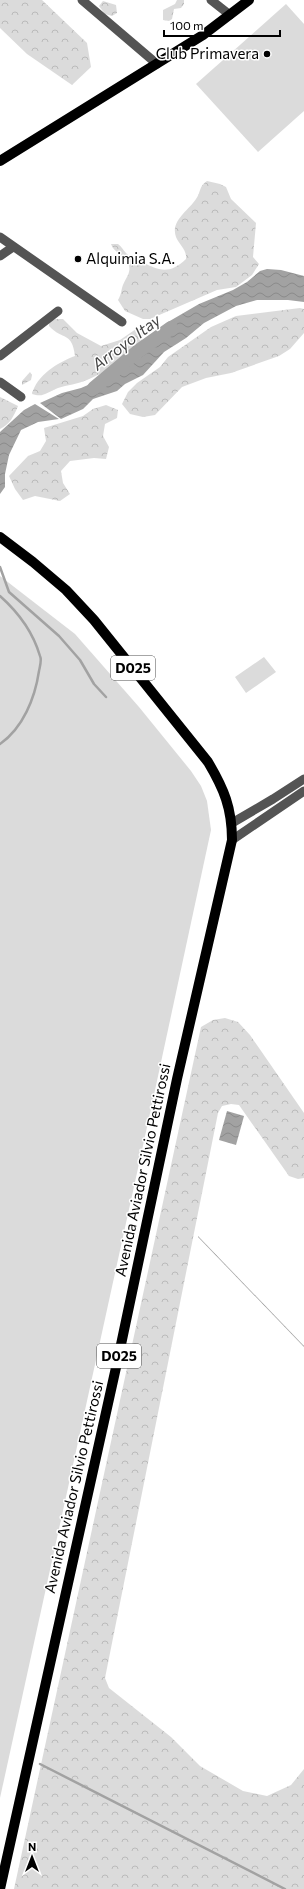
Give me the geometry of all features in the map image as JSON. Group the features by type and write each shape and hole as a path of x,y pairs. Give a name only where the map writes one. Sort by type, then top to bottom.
{"main road":[{"path":"0,161 203,35 230,16 249,0"},
{"name":"Avenida Aviador Silvio Pettirossi","path":"0,538 33,562 66,590 94,620 173,717 208,762 222,785 232,823 232,840 177,1079 119,1354 0,1889"}],"street":[{"path":"82,0 157,64"},
{"path":"211,0 230,16"},
{"path":"0,236 122,322"},
{"path":"0,256 13,246"},
{"path":"0,356 58,311"},
{"path":"0,382 21,397"},
{"path":"232,823 256,810 304,779"},
{"path":"232,840 304,791"}],"green space":[{"path":"0,0 42,0 87,43 91,67 72,85 27,54 0,28"},
{"path":"177,0 184,0 184,4 181,8 174,9 172,19 169,21 163,20 163,10 175,4"},
{"path":"103,1 116,5 117,13 112,16 105,14 99,6"},
{"name":"Club Primavera","path":"286,4 304,24 304,111 258,152 196,84"},
{"path":"207,181 226,187 231,199 256,223 253,257 259,264 252,275 236,287 217,290 150,319 143,319 125,311 118,300 123,284 129,273 129,266 111,244 118,244 129,256 158,269 169,269 180,264 186,259 186,256 176,237 176,226 181,216 196,199 201,187"},
{"path":"300,308 304,309 304,333 290,349 279,356 231,373 206,378 182,387 155,415 143,417 130,414 122,404 128,392 137,383 160,367 168,357 211,327 236,316"},
{"path":"63,319 77,333 101,346 120,340 136,329 142,329 142,341 137,349 125,360 93,377 80,383 58,388 43,395 32,394 38,381 43,375 61,362 75,356 74,348 69,339 54,331 49,326 49,320"},
{"path":"30,372 32,375 31,380 22,385 22,381"},
{"path":"0,397 18,406 11,419 0,429"},
{"path":"106,405 118,410 117,418 105,424 103,436 109,447 106,459 94,458 70,461 61,471 63,483 70,494 60,501 35,496 23,500 15,489 9,476 28,456 40,451 46,441 44,428 83,416 93,409"},
{"path":"0,576 75,634 139,707 191,771 201,786 207,801 211,830 0,1798"},
{"path":"264,657 276,672 246,693 235,677"},
{"path":"225,1018 238,1022 250,1035 304,1113 304,1178 298,1179 289,1176 239,1105 231,1104 222,1106 218,1113 105,1678 109,1688 171,1737 200,1766 243,1791 267,1796 291,1785 304,1769 304,1889 14,1889 201,1027 213,1020"}],"water":[{"path":"267,269 281,270 304,276 304,302 288,300 257,300 236,306 204,323 186,338 164,352 143,375 125,384 117,391 93,399 83,409 61,419 40,403 62,393 81,388 123,370 145,354 168,322 199,304 233,290 247,282 260,271"},
{"path":"35,404 59,419 38,422 21,430 9,455 5,474 5,487 0,494 0,432 24,410"},
{"path":"227,1111 244,1116 236,1145 219,1140"},
{"path":"198,1237 304,1346 304,1347"}],"waterway":[{"name":"Arroyo Itay","path":"94,388 137,352 171,328"},
{"path":"0,567 9,592 59,636 80,660 94,684 106,697"},
{"name":"Arroyo Itay","path":"0,596 24,623 37,647 41,659 37,681 27,712 15,730 0,744"},
{"path":"40,1764 285,1889"}],"place":[{"name":"Club Primavera","path":"267,54"},
{"name":"Alquimia S.A.","path":"78,259"}]}
